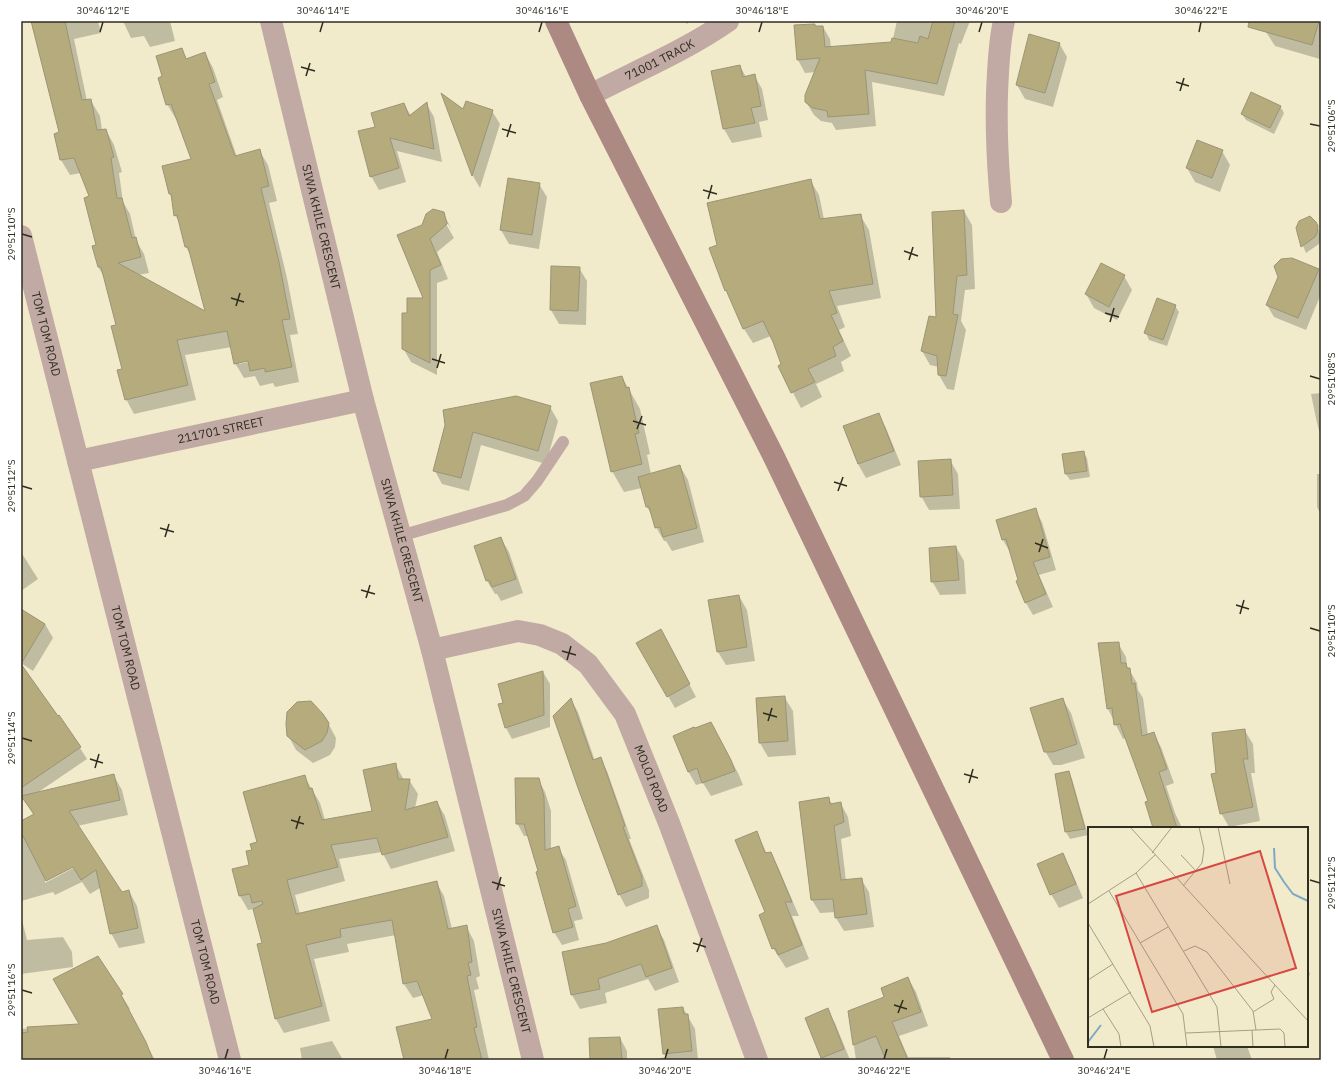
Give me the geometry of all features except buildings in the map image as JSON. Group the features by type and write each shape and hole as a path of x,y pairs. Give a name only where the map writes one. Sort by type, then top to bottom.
{"street":[{"name":"SIWA KHILE CRESCENT","path":"271,21 363,400 432,650 533,1060"},
{"path":"556,21 590,95 774,457 1063,1060"},
{"name":"71001 TRACK","path":"590,95 686,47 728,21"},
{"path":"1000,202 996,151 996,106 1000,37 1004,21"},
{"name":"TOM TOM ROAD","path":"21,236 230,1060"},
{"name":"211701 STREET","path":"78,461 363,400"},
{"name":"MOLOI ROAD","path":"432,650 518,631 540,635 562,644 588,664 625,714 669,822 757,1060"}],"lane":[{"path":"400,536 507,505 524,496 537,481 563,442"}]}
